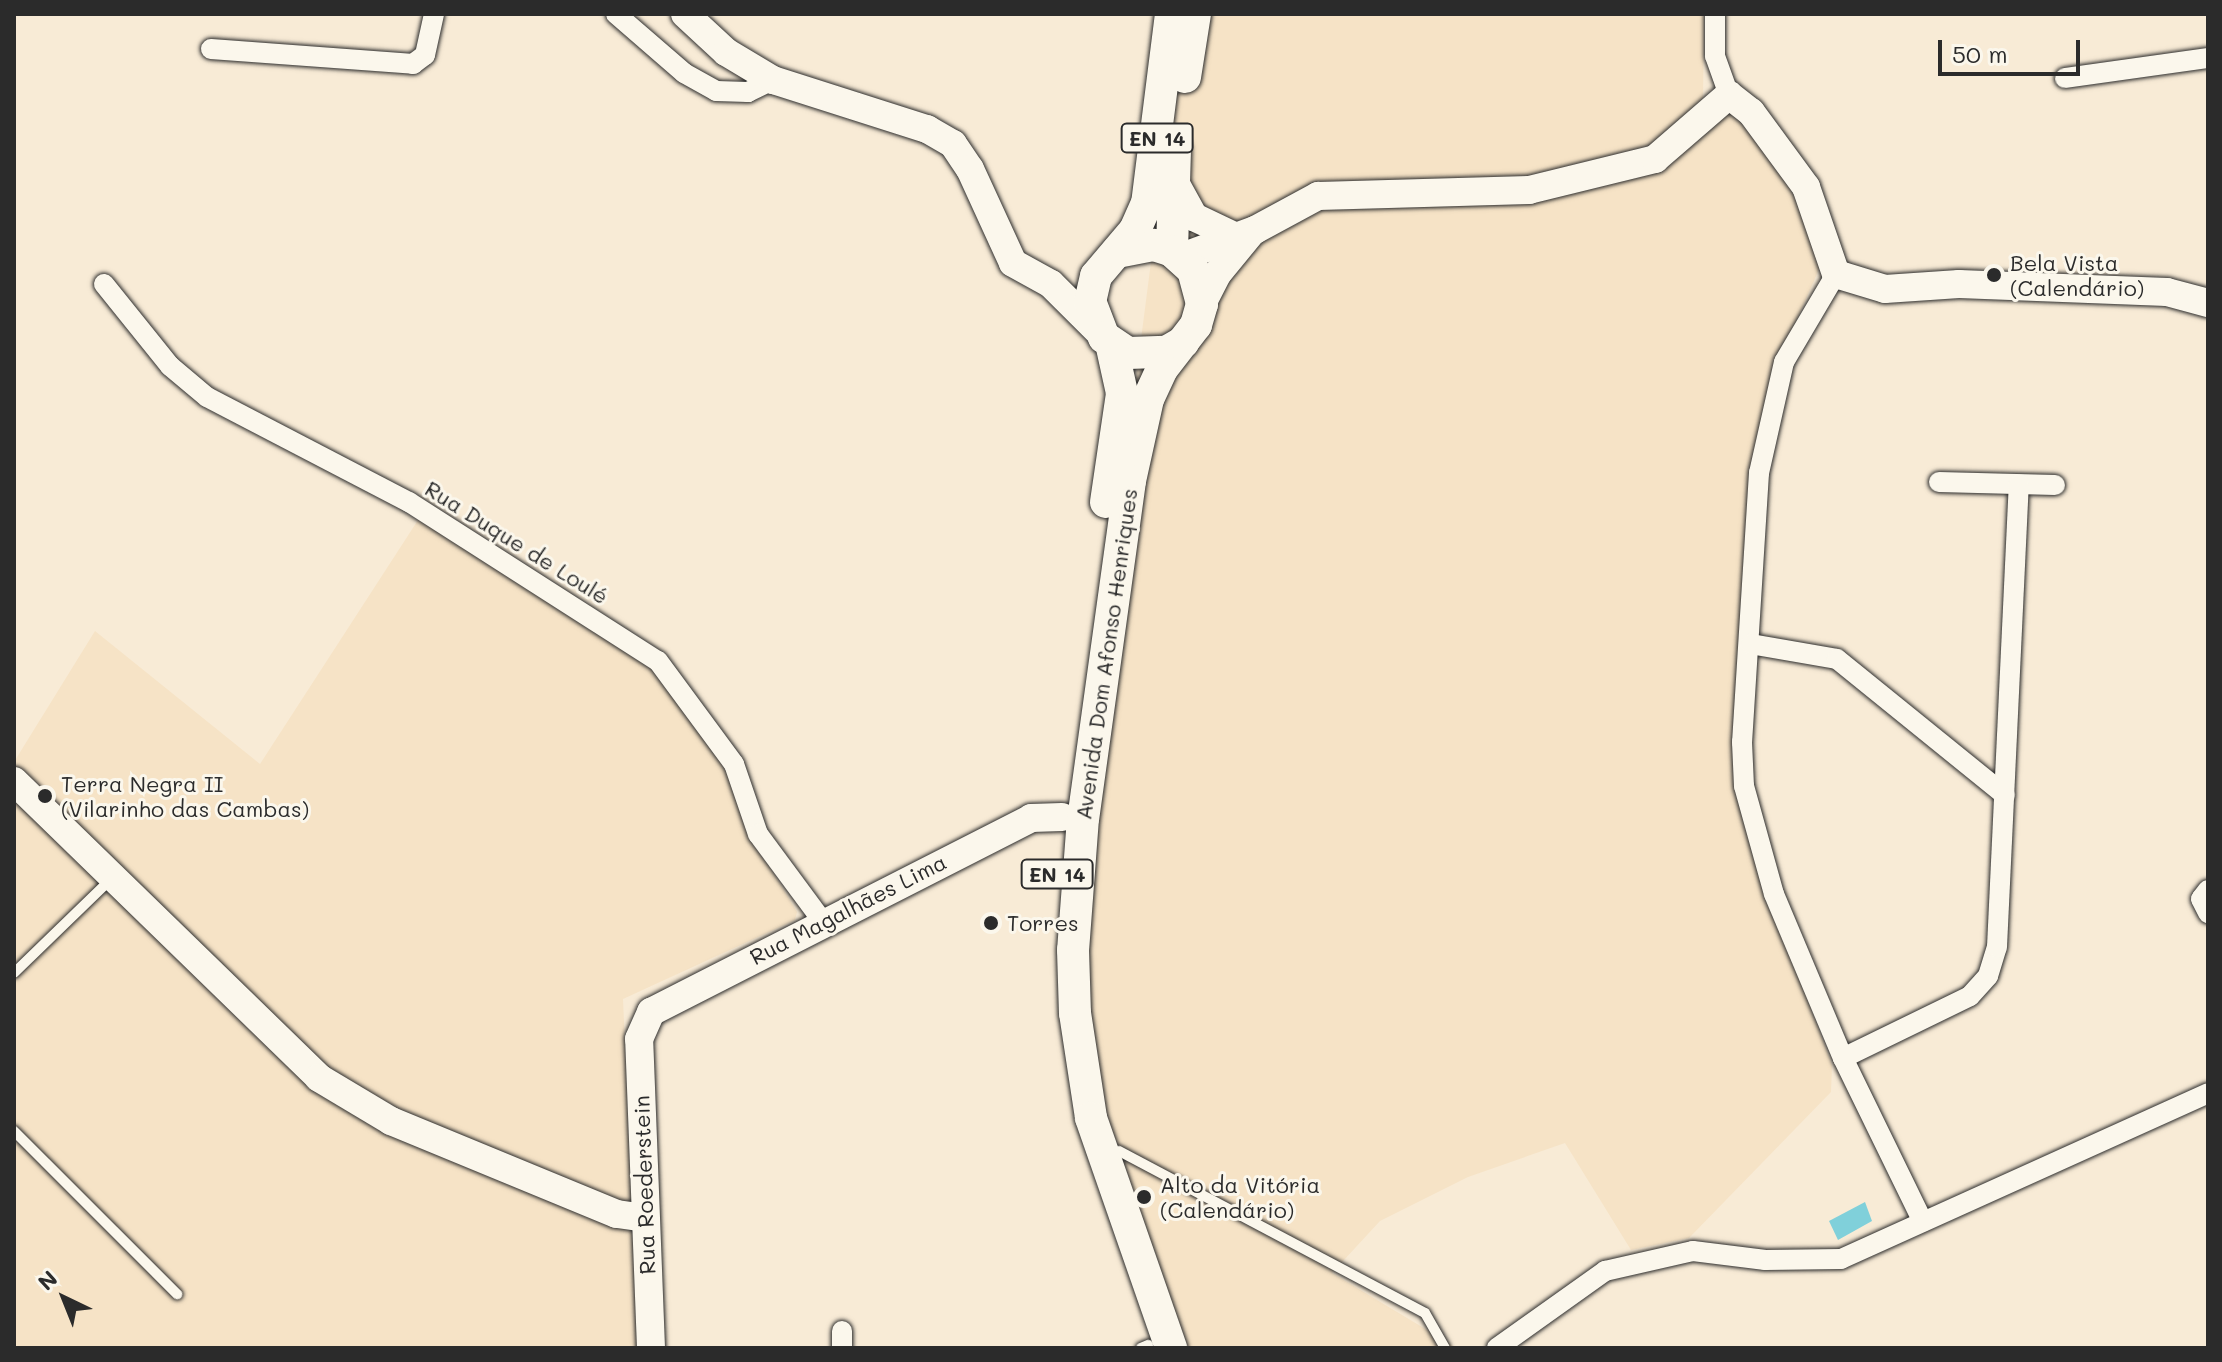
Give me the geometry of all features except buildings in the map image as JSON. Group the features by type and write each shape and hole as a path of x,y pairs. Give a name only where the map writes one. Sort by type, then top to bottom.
{"main road":[{"name":"Avenida Dom Afonso Henriques","path":"1152,1347 1072,1125 1060,1067 1052,947 1062,817 1122,393 1107,340 1090,301 1110,259 1147,203 1171,14"},
{"name":"EN 14","path":"1195,14 1172,177 1177,254 1193,270 1202,304"},
{"path":"1110,259 1154,245 1177,254"},
{"name":"Avenida Dom Afonso Henriques","path":"1152,1347 1138,1233 1116,1158 1089,1104 1075,1013 1077,874 1130,481 1148,399 1202,304"},
{"path":"1107,340 1147,356 1183,342"}],"street":[{"path":"211,49 413,64 425,55 434,14"},
{"path":"616,14 684,73 716,91 748,92 773,80"},
{"path":"685,14 726,52 773,80 927,129 953,144 970,169 1013,263 1051,284 1107,340"},
{"path":"1715,14 1715,56 1729,95 1751,112 1806,187 1836,274 1784,362 1759,473 1751,644 1742,742 1754,835 1843,1058 1923,1222"},
{"path":"2065,78 2208,58"},
{"path":"1177,254 1245,233 1318,196 1529,190 1655,159 1729,95"},
{"path":"1172,177 1194,217 1245,233"},
{"path":"1202,304 1245,233"},
{"path":"1051,284 1110,259"},
{"path":"1836,274 1885,289 1959,284 2167,292 2208,303"},
{"name":"Rua Duque de Loulé","path":"104,284 170,366 228,411 409,502 658,661 734,764 758,834 823,922"},
{"path":"1939,482 2055,485"},
{"path":"1843,1058 1970,996 1988,976 1997,947 2019,485"},
{"path":"1751,644 1837,659 2005,795"},
{"path":"14,781 319,1078 355,1103 617,1214 644,1218"},
{"name":"Rua Magalhães Lima","path":"644,1022 662,1002 1031,818 1062,817"},
{"path":"2208,890 2201,899 2208,913"},
{"name":"Rua Roederstein","path":"644,1022 639,1039 651,1348"},
{"path":"1497,1348 1605,1271 1693,1251 1765,1260 1841,1259 2208,1093"}],"lane":[{"path":"14,973 111,878"},
{"path":"14,1131 177,1294"},
{"path":"1116,1158 1425,1313 1445,1348"}],"shaded area":[{"path":"1183,14 1704,14 1703,100 1740,114 1800,193 1820,267 1776,367 1743,570 1737,693 1778,921 1832,1065 1831,1092 1689,1238 1631,1250 1565,1143 1468,1177 1380,1221 1332,1273 1457,1348 1168,1348 1078,1107 1100,657"},
{"path":"420,517 651,662 729,769 766,861 797,912 795,920 623,999 638,1348 14,1348 14,762 95,631 260,764"}],"water":[{"path":"1865,1202 1872,1221 1838,1240 1829,1221"}],"place":[{"name":"Bela Vista (Calendário)","path":"1994,275"},
{"name":"Terra Negra II (Vilarinho das Cambas)","path":"45,796"},
{"name":"Torres","path":"991,923"},
{"name":"Alto da Vitória (Calendário)","path":"1144,1197"}]}
